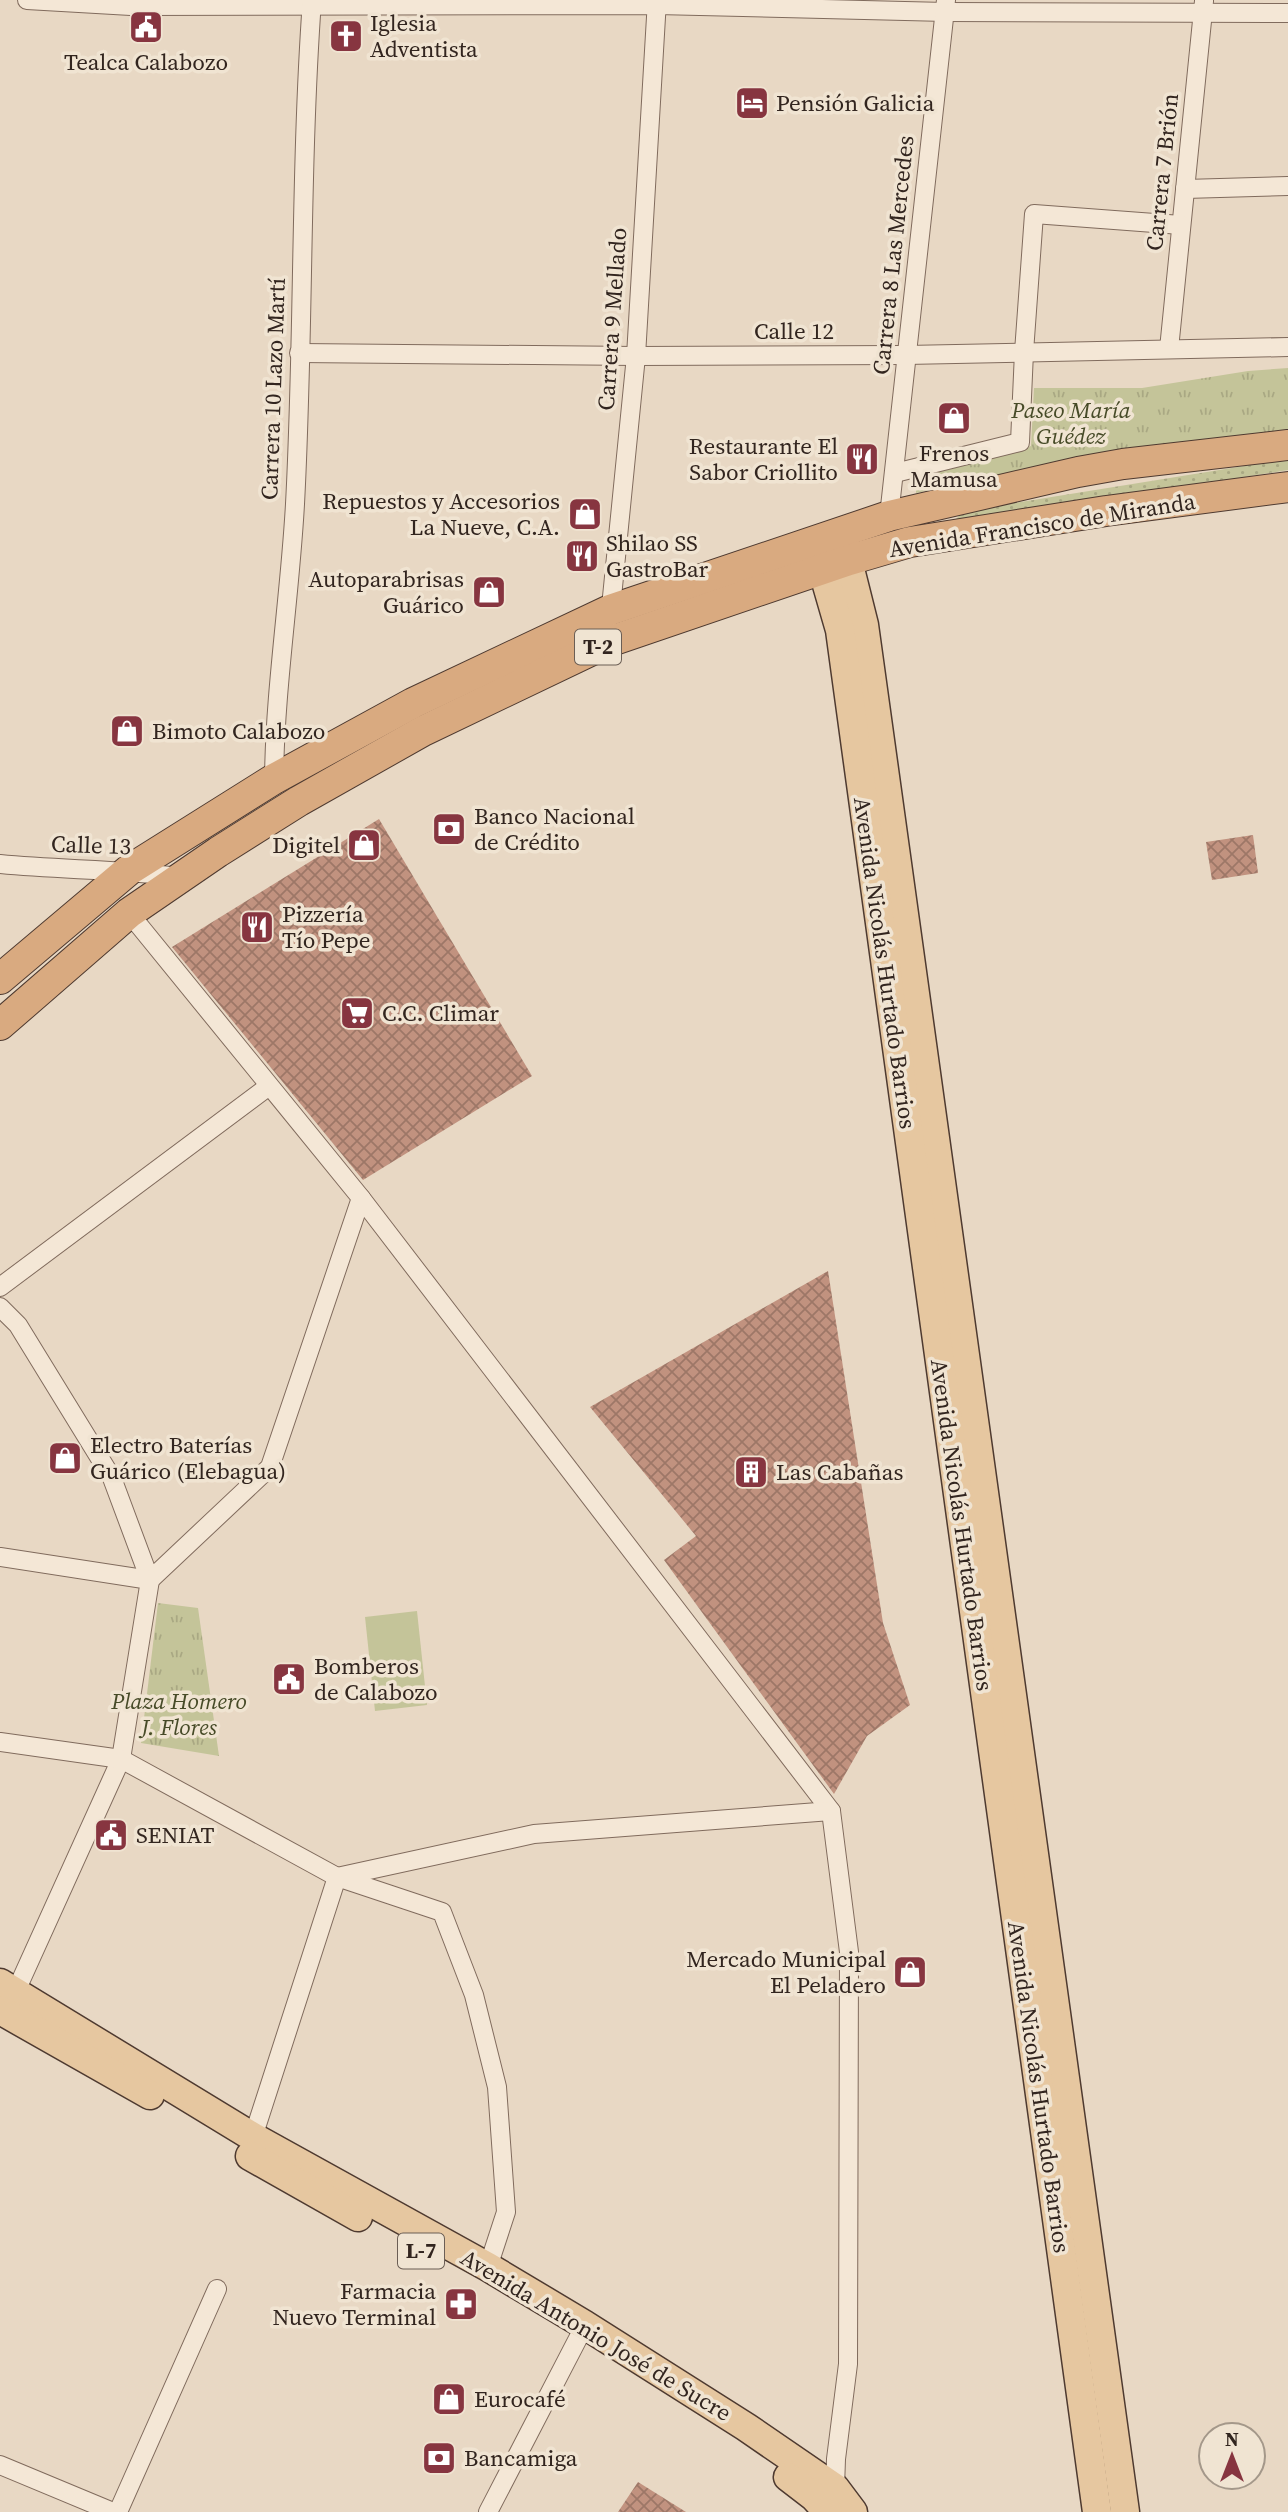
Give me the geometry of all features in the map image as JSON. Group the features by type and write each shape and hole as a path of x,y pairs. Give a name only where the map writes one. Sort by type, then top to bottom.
{"highway":[{"name":"Avenida Francisco de Miranda","path":"0,1025 129,913 299,801 423,731 611,641 832,550 889,516 1078,472 1123,464 1288,445"},
{"name":"Avenida Francisco de Miranda","path":"0,979 129,870 274,779 413,703 610,610 832,550 910,542 1288,486"}],"main road":[{"name":"Avenida Nicolás Hurtado Barrios","path":"832,550 839,630 1097,2512"},
{"name":"Avenida Nicolás Hurtado Barrios","path":"832,550 864,625 1125,2512"},
{"name":"Avenida Antonio José de Sucre","path":"4,2004 488,2267 582,2332"},
{"name":"Avenida Antonio José de Sucre","path":"4,2004 292,2181 582,2332 746,2427 831,2500 853,2512"}],"street":[{"path":"27,0 131,6 657,2 1204,6 1288,13"},
{"name":"Carrera 9 Mellado","path":"611,641 610,610 636,356 657,2"},
{"name":"Carrera 10 Lazo Martí","path":"274,779 275,736 295,505 311,3"},
{"name":"Carrera 8 Las Mercedes","path":"889,516 946,6"},
{"name":"Carrera 7 Brión","path":"1169,349 1204,6"},
{"path":"1185,188 1288,186"},
{"path":"894,473 1020,442 1034,214 1181,225"},
{"name":"Calle 12","path":"299,354 906,355 1288,347"},
{"name":"Calle 13","path":"0,864 62,870 129,870 180,877"},
{"path":"129,913 361,1198 831,1811 849,1952 848,2364 831,2500"},
{"path":"0,1287 269,1086"},
{"path":"150,1580 270,1467 361,1198"},
{"path":"0,1307 18,1325 112,1478 150,1580 121,1759 4,2004"},
{"path":"0,1557 150,1580"},
{"path":"0,1742 121,1759 337,1877 442,1912 470,1983 497,2087 506,2212 488,2267"},
{"path":"337,1877 534,1834 831,1811"},
{"path":"253,2137 337,1877"},
{"path":"118,2512 217,2289"},
{"path":"488,2512 582,2332"},
{"path":"0,2465 113,2512"}],"green space":[{"name":"Paseo María Guédez","path":"1288,368 1288,433 1113,451 916,493 916,478 1031,446 1034,388 1142,388 1248,371"},
{"path":"1288,459 1288,470 950,525 964,511"},
{"name":"Plaza Homero J. Flores","path":"158,1603 198,1608 219,1756 141,1743"},
{"path":"417,1611 427,1705 375,1711 365,1617"}],"building":[{"name":"C.C. Climar","path":"379,819 532,1076 363,1180 172,947"},
{"path":"1253,835 1258,873 1212,880 1206,842"},
{"name":"Las Cabañas","path":"828,1271 883,1623 910,1705 867,1736 834,1794 664,1560 696,1536 590,1407"},
{"path":"638,2482 686,2512 618,2512"}],"place":[{"name":"Tealca Calabozo","path":"146,27"},
{"name":"Iglesia Adventista","path":"346,36"},
{"name":"Pensión Galicia","path":"752,103"},
{"name":"Frenos Mamusa","path":"954,418"},
{"name":"Restaurante El Sabor Criollito","path":"862,459"},
{"name":"Repuestos y Accesorios La Nueve, C.A.","path":"585,514"},
{"name":"Shilao SS GastroBar","path":"582,556"},
{"name":"Autoparabrisas Guárico","path":"489,592"},
{"name":"Bimoto Calabozo","path":"127,731"},
{"name":"Banco Nacional de Crédito","path":"449,829"},
{"name":"Digitel","path":"364,845"},
{"name":"Pizzería Tío Pepe","path":"257,927"},
{"name":"C.C. Climar","path":"357,1013"},
{"name":"Electro Baterías Guárico (Elebagua)","path":"65,1458"},
{"name":"Las Cabañas","path":"751,1472"},
{"name":"Bomberos de Calabozo","path":"289,1679"},
{"name":"SENIAT","path":"111,1835"},
{"name":"Mercado Municipal El Peladero","path":"910,1972"},
{"name":"Farmacia Nuevo Terminal","path":"461,2304"},
{"name":"Eurocafé","path":"449,2399"},
{"name":"Bancamiga","path":"439,2458"}]}
